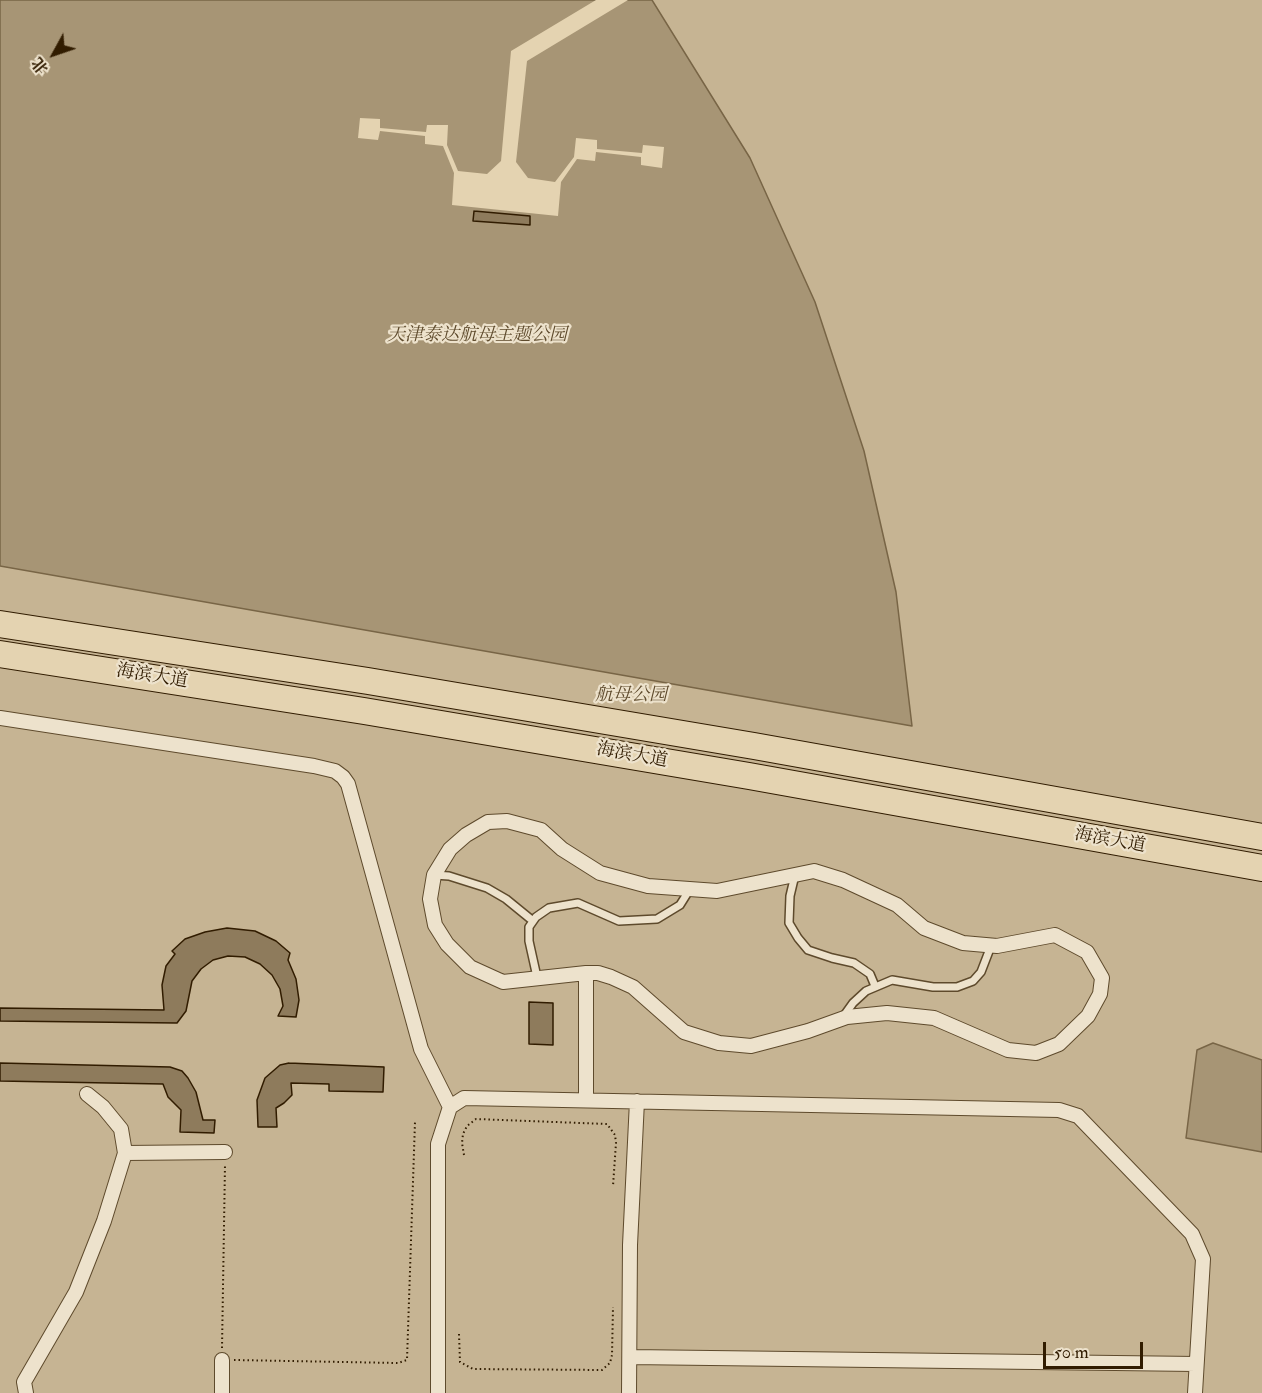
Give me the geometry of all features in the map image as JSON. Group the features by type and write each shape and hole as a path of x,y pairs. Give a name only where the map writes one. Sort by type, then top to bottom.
{"highway":[{"name":"海滨大道","path":"0,624 357,679 731,742 1262,837"},
{"name":"海滨大道","path":"0,654 363,711 738,774 1262,868"}],"street":[{"path":"0,718 314,766 334,771 343,777 348,784 421,1049 450,1107"},
{"path":"507,821 541,830 562,849 600,873 648,886 717,891 814,872 843,880 897,905 924,928 963,943 991,946 1055,935 1087,952 1102,978 1100,994 1088,1016 1059,1044 1036,1053 1008,1050 934,1018 887,1013 842,1019 751,1046 719,1043 684,1032 633,987 611,976 586,973 503,982 470,967 447,944 435,925 430,899 434,875 450,849 466,835 488,822 507,821"},
{"path":"586,973 586,1100"},
{"path":"26,1393 24,1382 76,1292 104,1221 125,1153 121,1129 103,1107 87,1094"},
{"path":"438,1393 438,1144 450,1107 464,1098 1059,1110 1078,1116 1192,1234 1203,1259 1195,1393"},
{"path":"629,1393 630,1245 637,1101"},
{"path":"125,1153 225,1152"},
{"path":"630,1357 1196,1364"},
{"path":"222,1360 222,1393 235,1393"}],"lane":[{"path":"434,875 449,876 487,888 506,899 533,921"},
{"path":"795,875 790,896 789,923 798,938 808,950 854,963 864,969 870,974 875,986"},
{"path":"537,977 529,941 529,927 536,916 549,908 578,903 619,921 657,919 680,905 690,889"},
{"path":"842,1019 853,1003 866,991 892,980 933,987 957,987 973,981 981,972 991,946"}],"path":[{"path":"464,1155 463,1134 467,1126 476,1119 607,1124 615,1135 616,1143 614,1186"},
{"path":"225,1152 222,1360 398,1363 407,1360 415,1122"},
{"path":"459,1334 460,1362 473,1369 602,1370 610,1363 612,1355 614,1307"}],"green space":[{"name":"航母公园","path":"0,0 1262,0 1262,1393 0,1393"}],"shaded area":[{"name":"天津泰达航母主题公园","path":"0,0 652,0 750,158 815,302 864,451 896,592 912,726 0,566"},
{"path":"1213,1043 1262,1060 1262,1152 1186,1138 1197,1050"}],"pier":[{"path":"596,0 628,0 527,61 516,162 528,178 555,182 574,157 576,138 597,140 597,149 642,153 643,145 664,147 662,168 641,165 641,157 596,152 595,161 577,159 561,182 558,216 452,205 454,173 443,146 425,144 425,136 380,131 378,140 358,138 360,118 380,119 380,128 426,132 427,125 448,125 447,145 458,171 487,174 501,161 511,51"}],"building":[{"path":"474,211 530,216 530,225 473,221"},
{"path":"227,928 255,931 276,941 290,953 288,960 296,979 299,1000 296,1017 278,1016 283,1006 280,989 272,975 260,964 245,957 228,956 213,960 201,969 192,981 186,1011 177,1023 0,1021 0,1008 164,1010 162,985 166,966 175,954 172,951 185,939"},
{"path":"529,1002 553,1003 553,1045 529,1044"},
{"path":"0,1063 170,1067 182,1071 188,1078 196,1092 203,1120 215,1120 214,1133 180,1132 181,1110 168,1097 163,1084 0,1081"},
{"path":"289,1063 384,1067 383,1092 329,1091 329,1084 291,1083 292,1095 276,1108 277,1127 258,1127 257,1100 265,1078 280,1065"}]}
